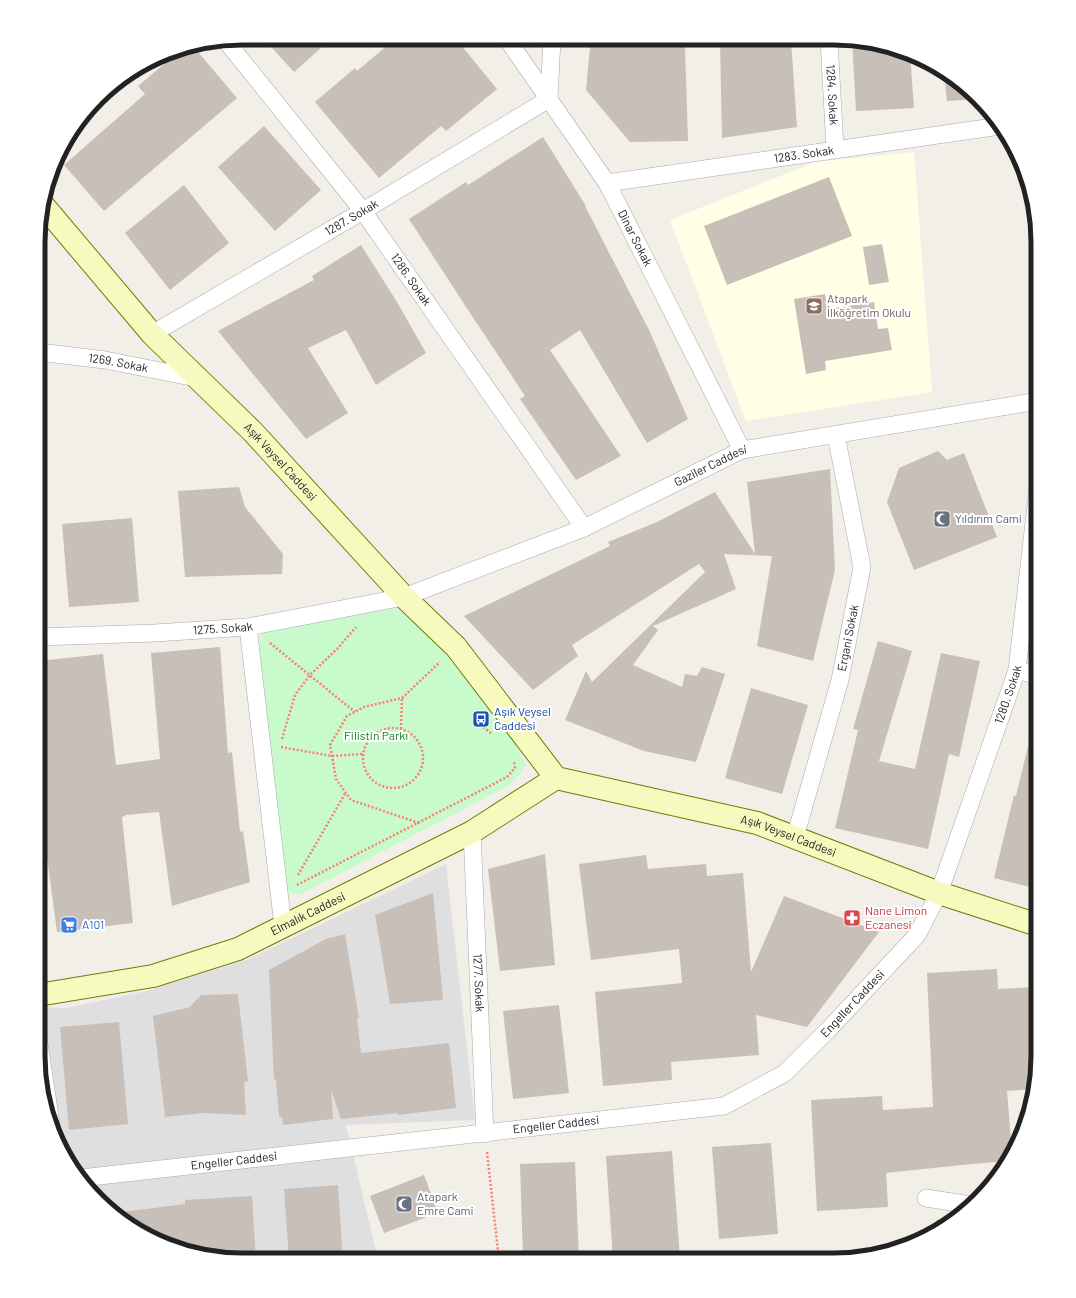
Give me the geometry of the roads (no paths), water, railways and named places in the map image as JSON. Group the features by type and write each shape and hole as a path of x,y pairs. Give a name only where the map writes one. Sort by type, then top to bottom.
{"street":[{"name":"1286. Sokak","path":"229,45 363,211 584,528"},
{"name":"Dinar Sokak","path":"511,45 607,183 742,450"},
{"path":"549,100 552,45"},
{"name":"1284. Sokak","path":"829,45 835,149"},
{"name":"1287. Sokak","path":"152,334 549,100"},
{"name":"1283. Sokak","path":"607,183 994,127"},
{"name":"Aşık Veysel Caddesi","path":"48,211 152,334 253,432 404,597 456,647 556,778 757,823 939,893 1031,923"},
{"name":"1269. Sokak","path":"45,353 105,360 196,378"},
{"name":"Gaziler Caddesi","path":"404,597 584,528 742,450 1031,402"},
{"name":"Ergani Sokak","path":"795,837 840,680 862,567 836,435"},
{"name":"1280. Sokak","path":"939,893 1018,670 1031,552"},
{"name":"1275. Sokak","path":"45,637 155,633 248,627 404,597"},
{"path":"248,627 283,926"},
{"path":"1018,670 1031,674"},
{"name":"Elmalık Caddesi","path":"45,994 153,976 238,949 472,832 556,778"},
{"name":"1277. Sokak","path":"472,832 485,1134"},
{"name":"Engeller Caddesi","path":"87,1177 485,1134 724,1106 785,1073 828,1030 917,935 939,893"},
{"path":"926,1198 963,1205"}],"place":[{"name":"Atapark İlköğretim Okulu","path":"814,306"},
{"name":"Yıldırım Cami","path":"942,519"},
{"name":"Aşık Veysel Caddesi","path":"481,719"},
{"name":"Nane Limon Eczanesi","path":"852,918"},
{"name":"A101","path":"69,925"},
{"name":"Atapark Emre Cami","path":"404,1204"}],"park label":[{"name":"Filistin Parkı","path":"376,736"}]}
